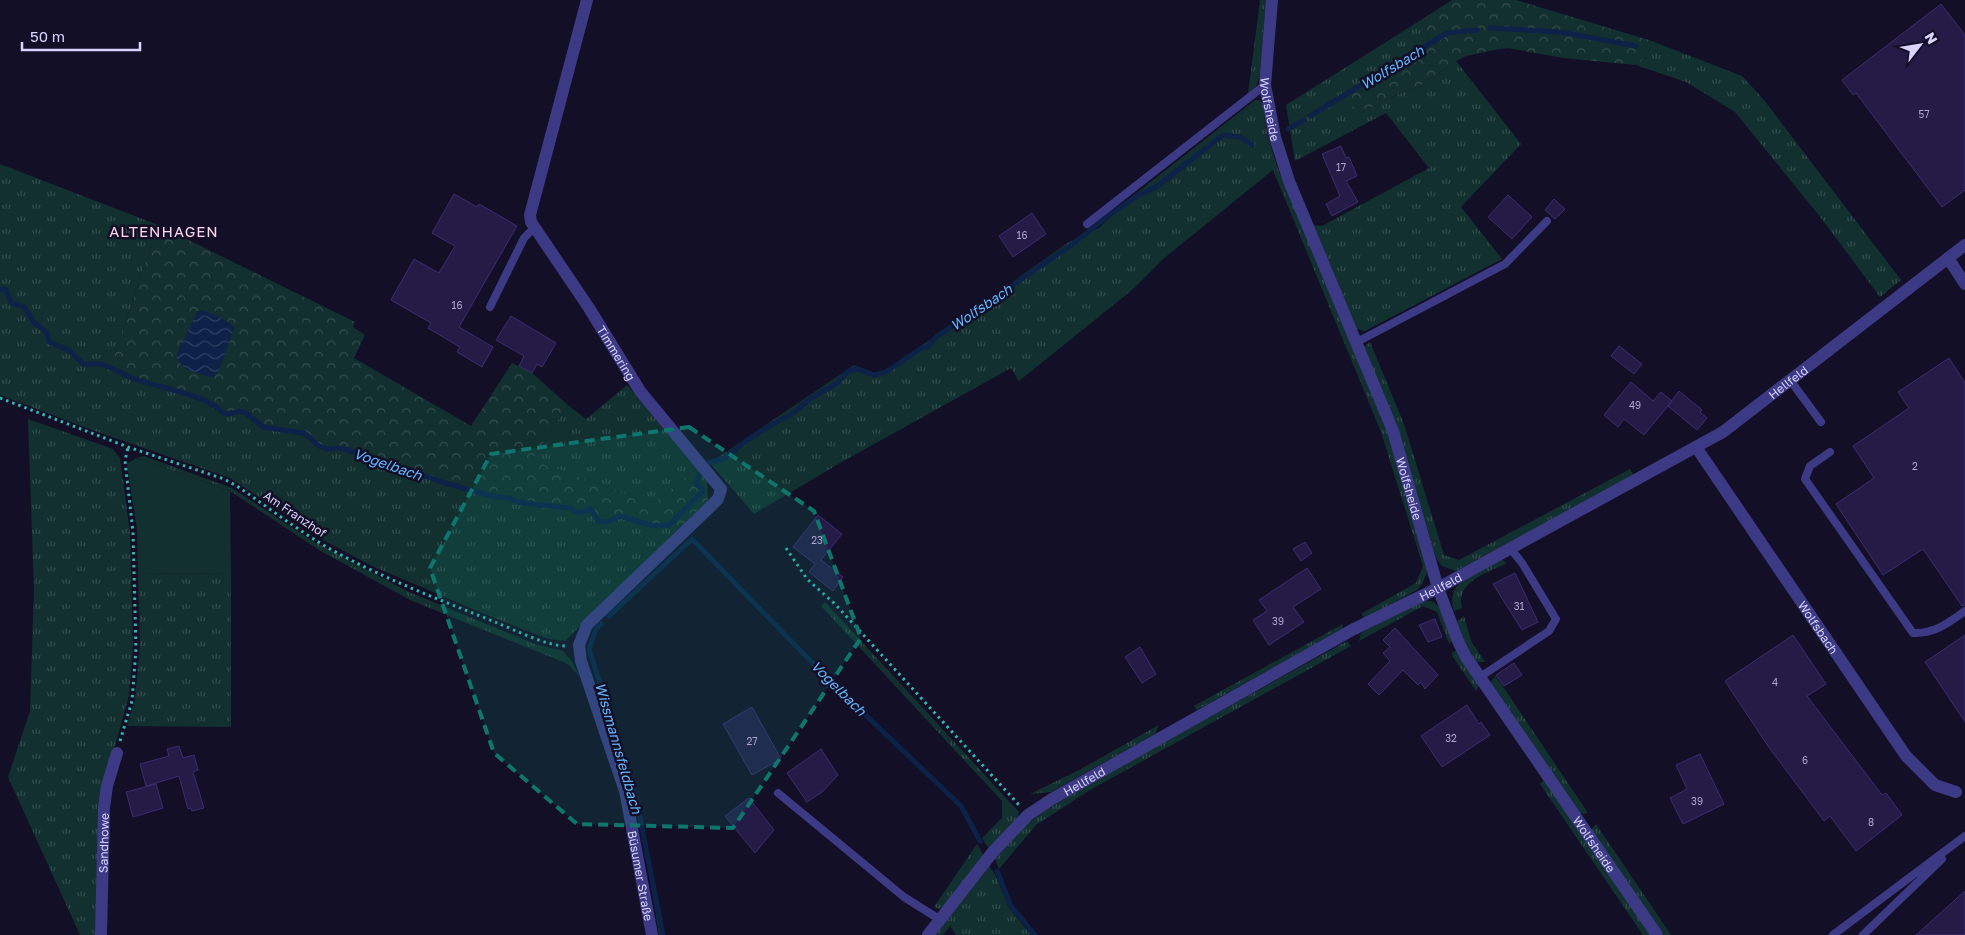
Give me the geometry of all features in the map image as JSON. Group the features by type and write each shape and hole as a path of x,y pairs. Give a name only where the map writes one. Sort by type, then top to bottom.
{"street":[{"path":"534,228 530,215 586,0"},
{"name":"Wolfsheide","path":"1272,0 1265,85 1275,136 1289,181 1393,431 1438,588 1458,641 1480,677 1656,935"},
{"name":"Timmering","path":"534,228 588,308 640,391 720,489 718,499 587,625 578,645"},
{"name":"Hellfeld","path":"928,935 992,853 1028,815 1052,799 1343,635 1438,588 1723,432 1965,245"},
{"path":"1948,258 1965,284"},
{"name":"Wolfsbach","path":"1696,447 1906,756 1936,785 1956,792"},
{"name":"Büsumer Straße","path":"578,645 581,661 626,791 652,935"},
{"name":"Sandhowe","path":"101,935 104,808 107,786 117,753"}],"lane":[{"path":"1087,224 1265,85"},
{"path":"1357,342 1505,264 1546,222"},
{"path":"490,307 524,238 534,228"},
{"path":"1790,380 1821,422"},
{"path":"1830,452 1810,466 1806,479 1913,633 1924,633 1938,629 1965,611"},
{"path":"1480,677 1549,630 1556,619 1522,563 1510,548"},
{"path":"778,793 904,897 939,919"},
{"path":"1833,935 1965,836"},
{"path":"1863,935 1965,836"}],"path":[{"name":"Am Franzhof","path":"0,398 128,447 238,486 325,546 412,588 550,643 564,646 578,645"},
{"path":"117,753 132,701 136,649 133,532 125,460 128,447"},
{"path":"786,548 807,579 836,605 1028,815"}],"highlighted area":[{"path":"689,427 814,511 861,638 733,828 577,824 494,753 430,568 491,454"}],"green space":[{"path":"1260,0 1266,0 1260,74 1257,85 1248,94"},
{"path":"1452,0 1516,0 1649,40 1651,46 1646,58 1636,65 1563,58 1508,48 1494,50 1466,56 1420,86 1396,95 1361,113 1353,107 1345,97 1430,45 1424,18"},
{"path":"1424,18 1430,45 1345,96 1361,113 1396,95 1420,86 1456,61 1521,144 1461,207 1502,259 1365,331 1356,329 1314,225 1322,226 1429,168 1386,113 1295,161 1286,105"},
{"path":"1649,40 1742,76 1764,100 1901,280 1880,297 1821,218 1735,112 1686,82 1636,65 1646,58 1651,46"},
{"path":"1255,100 1260,100 1263,105 1267,133 1278,169 1387,432 1429,568 1422,584 1417,590 1369,616 1364,617 1361,614 1416,583 1423,566 1381,432 1273,170 1163,259 1132,290 1019,381 1011,368 840,463 754,514 710,463 854,365 880,375 1069,242 1099,228 1129,199"},
{"path":"0,164 158,225 110,369 127,374 135,379 178,391 230,414 239,411 253,418 304,433 319,446 326,449 340,448 366,455 388,466 396,466 473,491 517,502 570,508 578,513 591,509 595,516 607,522 620,516 653,526 669,525 677,530 565,641 548,639 372,566 323,540 230,478 89,429 0,395"},
{"path":"158,225 355,322 353,327 365,335 354,358 471,426 512,363 532,373 568,405 532,460 653,504 697,468 707,481 708,501 677,530 669,525 653,526 620,516 607,522 598,521 591,509 578,513 570,508 517,502 510,498 495,497 442,482 396,466 388,466 366,455 340,448 326,449 319,446 303,433 263,427 246,413 239,411 230,414 223,413 205,401 110,369","holes":["198,311 234,327 220,366 177,359 177,354"]},
{"path":"1370,342 1404,424 1444,555 1459,560 1630,469 1634,476 1456,571 1442,566 1436,558 1398,431 1364,347"},
{"path":"627,385 697,468 653,504 532,460 568,405 586,419"},
{"path":"28,419 113,449 120,458 130,533 133,646 129,696 106,777 99,935 80,935 8,777 30,711 34,590"},
{"path":"144,456 232,488 311,540 409,592 535,644 563,651 573,663 579,676 568,664 410,600 319,550 230,491 136,458"},
{"path":"136,458 230,491 231,574 138,573 137,530 127,464"},
{"path":"1501,559 1507,563 1482,575 1468,585 1463,591 1461,599 1462,608 1454,611 1452,600 1454,591 1459,584 1474,572"},
{"path":"138,573 231,574 231,727 127,726 135,700 140,645"},
{"path":"1423,600 1434,602 1440,608 1453,640 1449,644 1437,612 1423,606 1359,641 1361,633"},
{"path":"825,602 1019,812 1017,820 989,849 982,838 1002,818 1002,801 821,606"},
{"path":"1464,616 1471,641 1485,662 1476,662 1465,642 1457,622"},
{"path":"1343,624 1342,629 1197,710 1194,706"},
{"path":"1347,641 1351,646 1090,790 1036,825 999,869 995,859 1026,825 1043,812 1112,771"},
{"path":"1456,650 1479,686 1476,691 1453,657 1452,653"},
{"path":"1495,676 1588,813 1578,812 1490,683"},
{"path":"1159,725 1155,734 1051,792 1030,794 1079,770"},
{"path":"1544,780 1652,935 1643,935 1540,784"},
{"path":"637,797 664,935 659,935"},
{"path":"1596,824 1671,935 1664,935 1591,830"},
{"path":"977,844 984,856 945,905 939,909 934,907"},
{"path":"989,866 995,874 1009,908 1031,935 956,935 950,926 943,935 935,935"}],"water":[{"path":"200,310 218,316 234,327 223,361 213,378 185,369 177,359 177,354 196,314"}],"building":[{"path":"1941,4 1965,35 1965,190 1942,207 1856,93 1853,95 1842,80"},
{"path":"1341,146 1346,158 1349,157 1357,176 1346,181 1358,202 1332,216 1326,204 1340,196 1322,154"},
{"path":"454,194 477,207 479,204 517,226 459,327 493,347 482,367 457,352 460,347 428,328 431,323 391,300 414,259 439,273 455,246 432,233"},
{"path":"1508,195 1532,217 1512,239 1488,217"},
{"path":"1554,199 1565,209 1555,219 1545,210"},
{"path":"1032,213 1046,234 1013,257 999,236"},
{"path":"511,316 556,343 542,367 537,364 532,373 519,366 524,356 496,340"},
{"path":"1619,346 1642,364 1634,374 1611,356"},
{"path":"1949,358 1965,383 1965,605 1962,606 1923,549 1883,575 1836,504 1874,478 1853,446 1909,408 1898,392"},
{"path":"1631,382 1653,401 1661,392 1672,401 1644,435 1624,419 1618,427 1604,415"},
{"path":"1679,391 1702,410 1700,412 1707,418 1697,430 1668,406"},
{"path":"818,515 842,534 821,560 843,577 833,591 809,572 815,564 793,547"},
{"path":"1305,542 1312,553 1301,561 1293,549"},
{"path":"1307,568 1321,589 1293,607 1304,622 1269,645 1253,620 1267,611 1259,600"},
{"path":"1515,573 1538,622 1522,630 1493,584"},
{"path":"1435,619 1442,637 1428,642 1419,625"},
{"path":"1395,628 1438,675 1425,689 1421,682 1418,685 1403,670 1379,695 1368,684 1390,661 1383,653 1390,647 1383,640"},
{"path":"1793,635 1826,684 1807,696 1882,795 1886,793 1902,815 1856,851 1830,816 1824,821 1768,746 1725,681"},
{"path":"1965,635 1965,722 1925,662"},
{"path":"1140,647 1156,674 1142,683 1125,657"},
{"path":"1514,663 1522,675 1504,686 1496,675"},
{"path":"1467,705 1479,724 1481,722 1490,735 1442,767 1421,736"},
{"path":"752,707 781,759 752,775 723,724"},
{"path":"179,746 183,758 194,755 198,770 193,772 204,808 192,811 191,808 188,809 179,776 146,786 140,764 169,756 167,749"},
{"path":"821,749 838,775 822,792 807,802 787,773"},
{"path":"1700,754 1724,804 1683,824 1670,798 1687,789 1676,765"},
{"path":"156,784 163,808 133,817 126,792"},
{"path":"749,798 774,830 755,853 725,816"},
{"path":"1965,891 1965,935 1916,935"}],"waterway":[{"name":"Wolfsbach","path":"1490,28 1560,32 1636,46"},
{"name":"Wolfsbach","path":"1310,116 1447,33 1477,30"},
{"name":"Wolfsbach","path":"1288,129 1304,120"},
{"name":"Wolfsbach","path":"706,464 725,458 747,440 789,416 811,398 836,384 847,372 857,369 874,375 886,372 923,347 928,347 936,337 1070,246 1113,212 1137,196 1156,187 1223,135 1240,137 1252,145"},
{"name":"Vogelbach","path":"0,289 6,290 11,303 23,306 34,322 47,333 49,342 70,351 83,364 103,365 138,380 195,397 206,401 223,413 230,414 239,411 246,413 263,427 304,433 319,446 326,449 340,448 366,455 388,466 396,466 442,482 495,497 510,498 517,502 570,508 578,513 591,509 598,521 607,522 620,516 653,526 669,525 702,492 702,489 697,485 700,474"},
{"name":"Vogelbach","path":"609,616 692,539 832,683 961,806 980,841"},
{"name":"Wissmannsfeldbach","path":"601,624 596,629 589,649 636,797 663,935"},
{"name":"Vogelbach","path":"997,871 1011,906 1035,935"}],"district":[{"name":"ALTENHAGEN","path":"164,231"}]}
